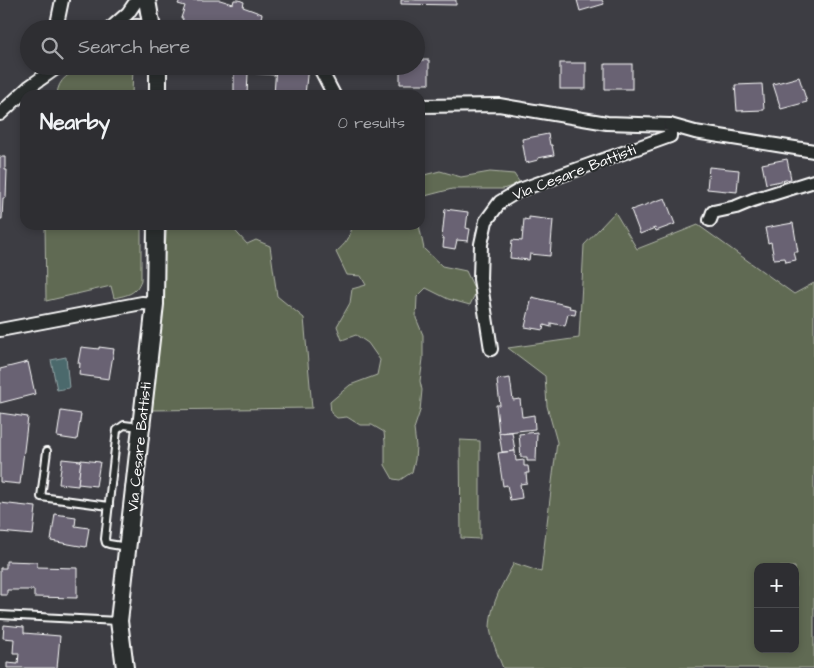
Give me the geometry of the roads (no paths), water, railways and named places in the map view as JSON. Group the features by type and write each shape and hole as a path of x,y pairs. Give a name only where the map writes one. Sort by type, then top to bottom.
{"street":[{"path":"58,20 62,0"},
{"path":"120,20 128,13 137,0"},
{"path":"147,0 151,20"},
{"path":"26,90 42,75"},
{"path":"157,75 158,90"},
{"path":"323,75 331,90"},
{"path":"0,114 20,95"},
{"name":"Via Cesare Battisti","path":"425,106 500,105 607,123 670,125 694,132 814,151"},
{"name":"Via Cesare Battisti","path":"491,349 480,279 481,244 486,221 500,202 520,190 670,136 670,125"},
{"path":"710,220 713,212 736,207 814,181"},
{"name":"Via Cesare Battisti","path":"125,668 119,621 155,304 156,230"},
{"path":"0,330 142,303 155,304"}],"lane":[{"path":"127,547 106,543 105,539 118,430 124,425 141,427"},
{"path":"47,451 41,497 109,506"},
{"path":"0,615 119,621"}],"water":[{"path":"66,357 69,388 57,390 51,360"}]}
